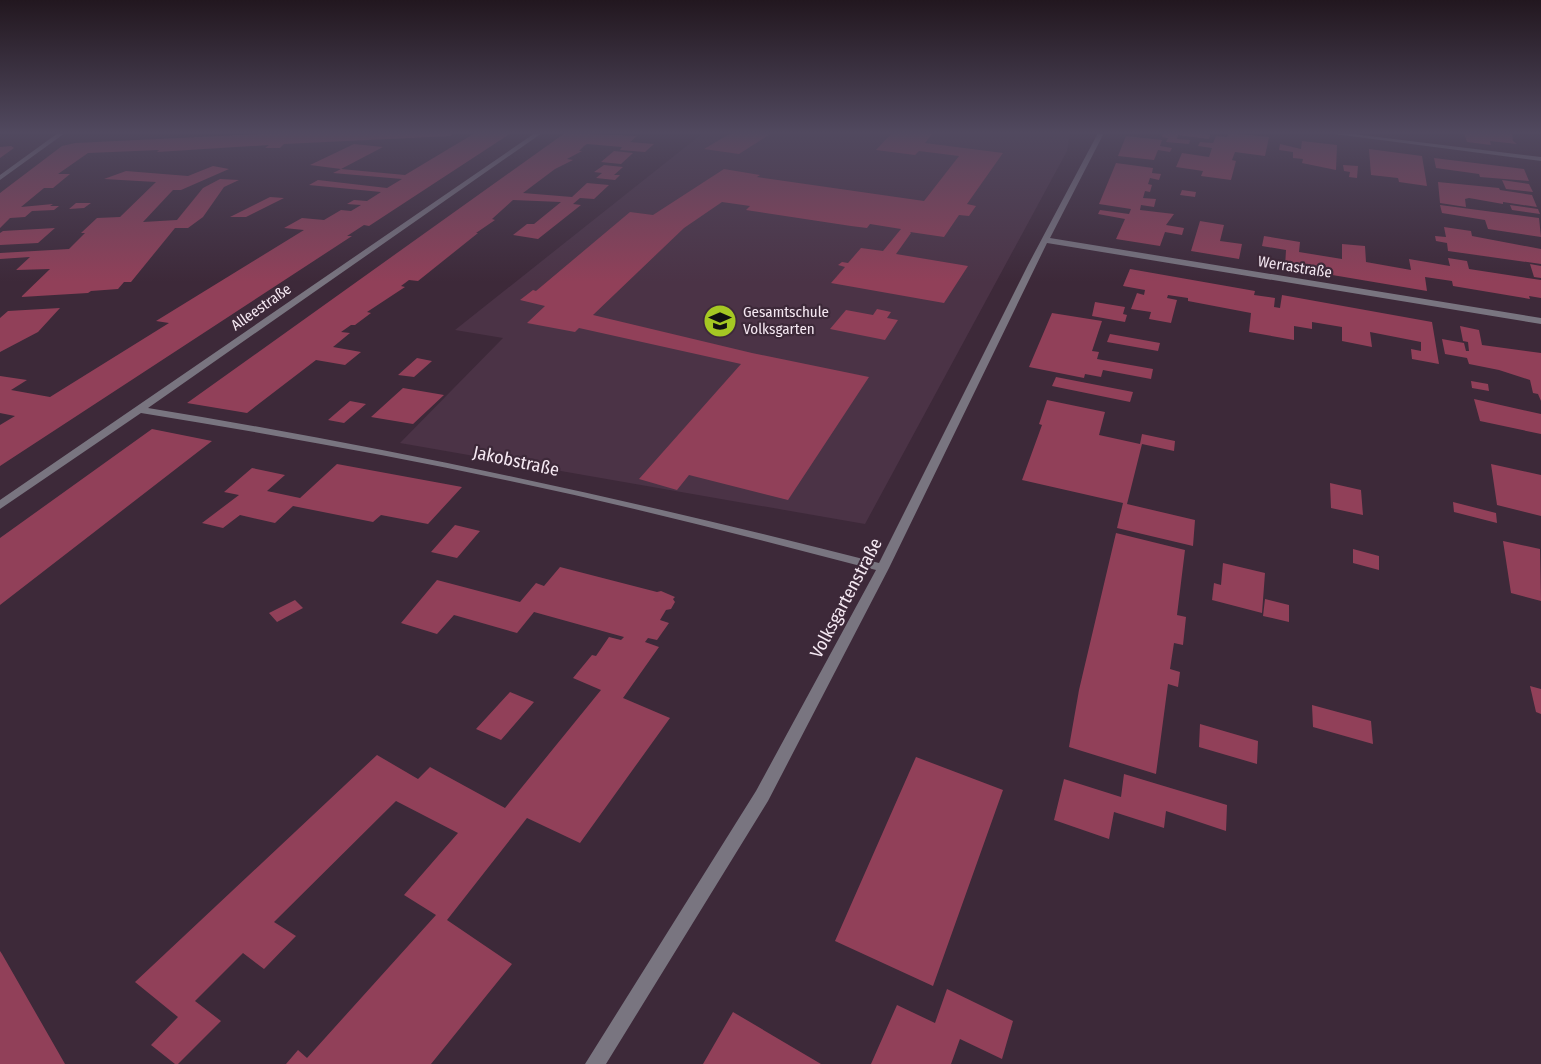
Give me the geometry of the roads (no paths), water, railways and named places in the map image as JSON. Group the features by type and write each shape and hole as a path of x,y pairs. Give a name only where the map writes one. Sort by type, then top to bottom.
{"street":[{"name":"Alleestraße","path":"0,505 467,183"},
{"name":"Volksgartenstraße","path":"595,1064 762,796 883,568 1075,183"},
{"name":"Werrastraße","path":"1045,240 1541,321"},
{"name":"Jakobstraße","path":"138,409 388,453 553,488 722,525 883,568"}],"place":[{"name":"Gesamtschule Volksgarten","path":"720,321"}]}
